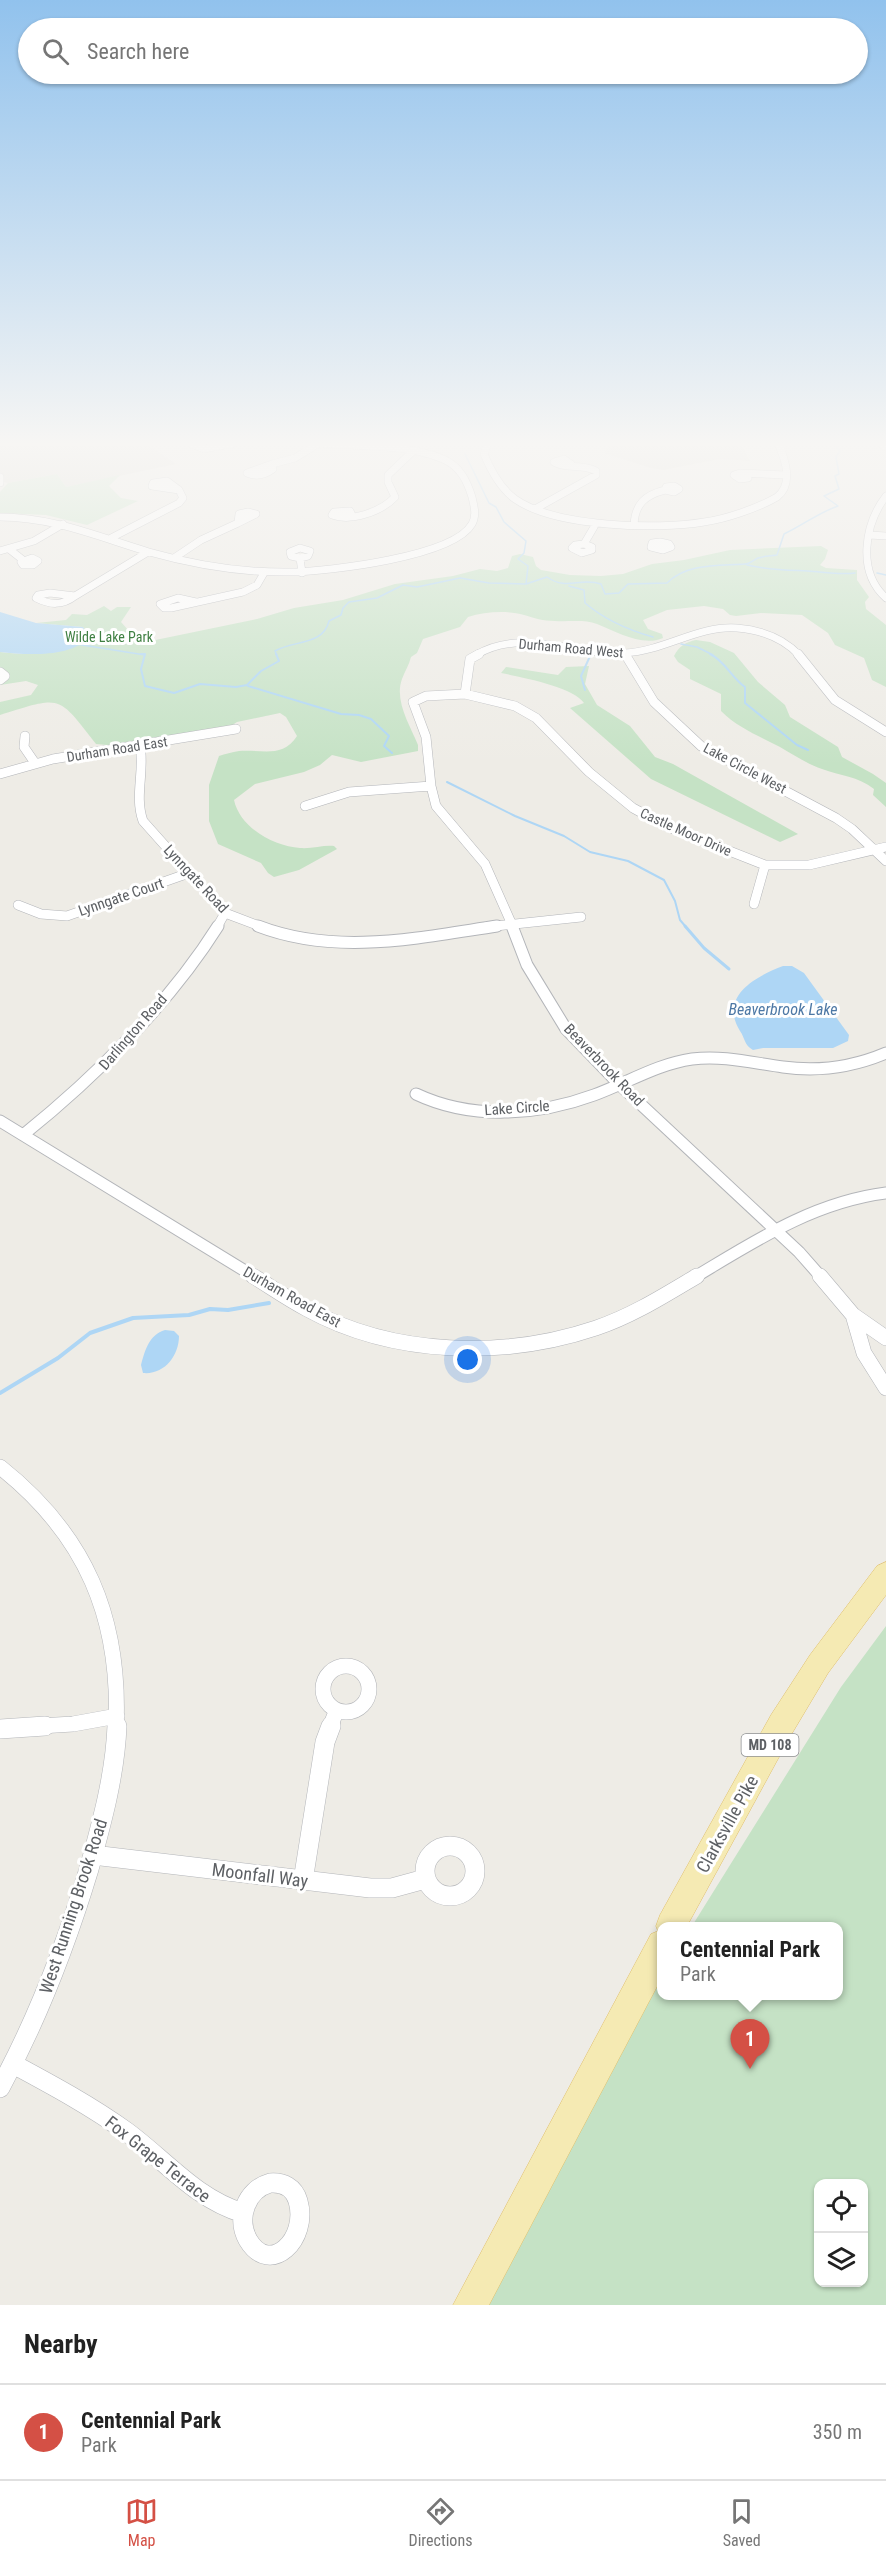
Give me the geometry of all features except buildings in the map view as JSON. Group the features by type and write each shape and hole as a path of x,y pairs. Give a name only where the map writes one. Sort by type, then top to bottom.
{"main road":[{"name":"Clarksville Pike","path":"674,1922 781,1725 819,1664 886,1574"},
{"path":"470,2305 657,1954"}],"street":[{"path":"5,551 23,560"},
{"path":"144,551 174,558 264,573 302,573 335,570 425,551"},
{"path":"174,558 186,551"},
{"path":"868,551 869,575 875,587 886,598"},
{"path":"75,596 148,552"},
{"path":"300,558 302,573"},
{"path":"196,602 243,592 257,585 264,573"},
{"name":"Durham Road West","path":"465,694 470,658 492,647 522,643 587,652 625,653 643,650 707,630 741,628 769,635 794,648 820,683 845,708 886,732"},
{"name":"Lake Circle West","path":"625,653 654,702 696,742 714,755 829,813 852,829 886,861"},
{"path":"0,672 5,676 0,680"},
{"name":"Castle Moor Drive","path":"416,699 437,695 465,694 501,702 526,711 546,727 604,786 647,817 765,865 809,865 886,847"},
{"name":"Beaverbrook Road","path":"416,699 413,705 426,737 432,796 441,813 485,864 501,896 527,965 552,1008 581,1045 619,1084 821,1275 853,1316 886,1338"},
{"name":"Durham Road East","path":"0,774 35,763 236,729"},
{"path":"25,736 24,747 35,763"},
{"name":"Lynngate Road","path":"140,745 144,763 138,798 140,813 148,828 225,913 284,936 331,943 388,942 510,924 581,917"},
{"path":"305,806 356,791 431,786"},
{"path":"754,904 765,865"},
{"name":"Lynngate Court","path":"18,905 41,914 67,916 189,873"},
{"name":"Darlington Road","path":"23,1135 65,1102 113,1057 202,951 225,913"},
{"path":"619,1084 663,1065 694,1059 729,1058 781,1067 813,1069 860,1064 886,1053"},
{"name":"Lake Circle","path":"416,1094 439,1105 454,1108 507,1111 572,1101 619,1084"},
{"name":"Durham Road East","path":"0,1121 308,1310 341,1325 393,1340 423,1345 454,1348 512,1346 571,1335 597,1327 654,1301 776,1230"},
{"path":"776,1230 833,1202 886,1192"},
{"name":"Beaverbrook Road","path":"853,1316 864,1353 886,1388"},
{"name":"West Running Brook Road","path":"0,1467 32,1491 59,1522 92,1580 111,1641 116,1670 117,1716 106,1802 93,1855 58,1961 13,2064 0,2088"},
{"path":"303,1881 325,1742 336,1712"},
{"path":"0,1729 73,1724 117,1716"},
{"name":"Moonfall Way","path":"93,1855 370,1888 392,1888 425,1879"},
{"name":"Fox Grape Terrace","path":"13,2064 107,2118 141,2142 204,2198 225,2209 243,2213"}],"green space":[{"name":"Wilde Lake Park","path":"727,551 828,551 820,565 826,568 857,570 857,580 869,597 865,602 866,609 886,625 886,687 872,680 864,658 835,645 828,633 802,615 761,613 736,616 730,615 723,609 704,606 667,610 643,620 648,629 662,634 663,638 647,641 587,622 546,620 503,612 468,617 460,627 423,639 417,653 411,657 402,679 401,704 418,745 418,751 361,762 332,755 320,765 304,772 255,784 234,800 243,819 269,839 290,847 334,846 337,849 299,870 274,877 261,863 218,844 209,821 209,785 219,756 239,751 278,750 291,743 297,736 286,717 280,713 237,722 231,726 107,745 96,744 73,716 57,704 36,704 0,715 0,702 31,695 38,685 26,681 0,685 0,652 45,653 78,644 88,639 83,627 36,623 66,620 72,614 87,615 104,606 111,611 117,607 131,607 121,622 138,641 136,644 257,619 294,608 343,600 395,584 453,576 480,569 497,571 508,568 512,556 520,554 533,557 536,566 541,570 570,575 623,574 652,564"},
{"path":"696,640 710,642 734,653 758,682 785,705 790,717 838,747 842,757 886,783 886,807 873,795 874,789 868,785 811,765 734,722 721,711 721,694 690,679 690,670 678,662 674,656 683,645"},
{"path":"589,666 585,684 597,705 630,726 655,757 673,764 798,834 780,842 651,779 570,708 584,703 578,697 559,688 501,673 506,667 558,675 566,667"},
{"path":"886,1626 886,2305 488,2305 657,1986 657,2000 843,2000 843,1922 694,1922 841,1687"}],"water":[{"path":"0,612 36,623 83,627 89,637 81,644 60,652 22,654 0,652"},
{"name":"Beaverbrook Lake","path":"783,966 792,966 804,973 849,1035 848,1041 833,1048 753,1050 748,1046 735,1019 734,1008 737,998 751,982"},
{"path":"165,1330 174,1331 179,1336 173,1357 169,1363 157,1371 143,1373 141,1365 148,1344 155,1335"}],"waterway":[{"path":"524,551 518,559 528,566 526,584"},
{"path":"526,584 547,577 567,584 593,582 601,584 605,594 619,593 628,584 667,583 684,572 694,569 747,564 758,558 777,555 778,551"},
{"path":"747,565 778,570 855,573"},
{"path":"877,573 886,575"},
{"path":"277,655 275,651 321,635 329,621 341,615 343,608 349,602 377,598 403,585 417,587 460,578 489,583 526,584"},
{"path":"569,586 584,590 585,603 609,619 626,628 653,637"},
{"path":"76,644 145,655"},
{"path":"681,644 697,647 713,655"},
{"path":"141,654 145,655"},
{"path":"145,655 141,669 145,686 174,693 200,684 236,687 247,685 261,671 279,661 276,654"},
{"path":"585,690 581,676 591,654"},
{"path":"710,654 745,687 745,703 797,745 808,750"},
{"path":"248,686 341,714 359,715 371,719 389,736 384,746 392,753"},
{"path":"447,782 515,816 564,836 590,852 628,861 664,880 675,901 680,920 686,927"},
{"path":"685,926 704,948 729,969"},
{"path":"0,1393 58,1358 90,1333 133,1318 189,1315 210,1309 228,1310 269,1303"}],"place":[{"name":"Centennial Park","path":"750,2069"}]}
